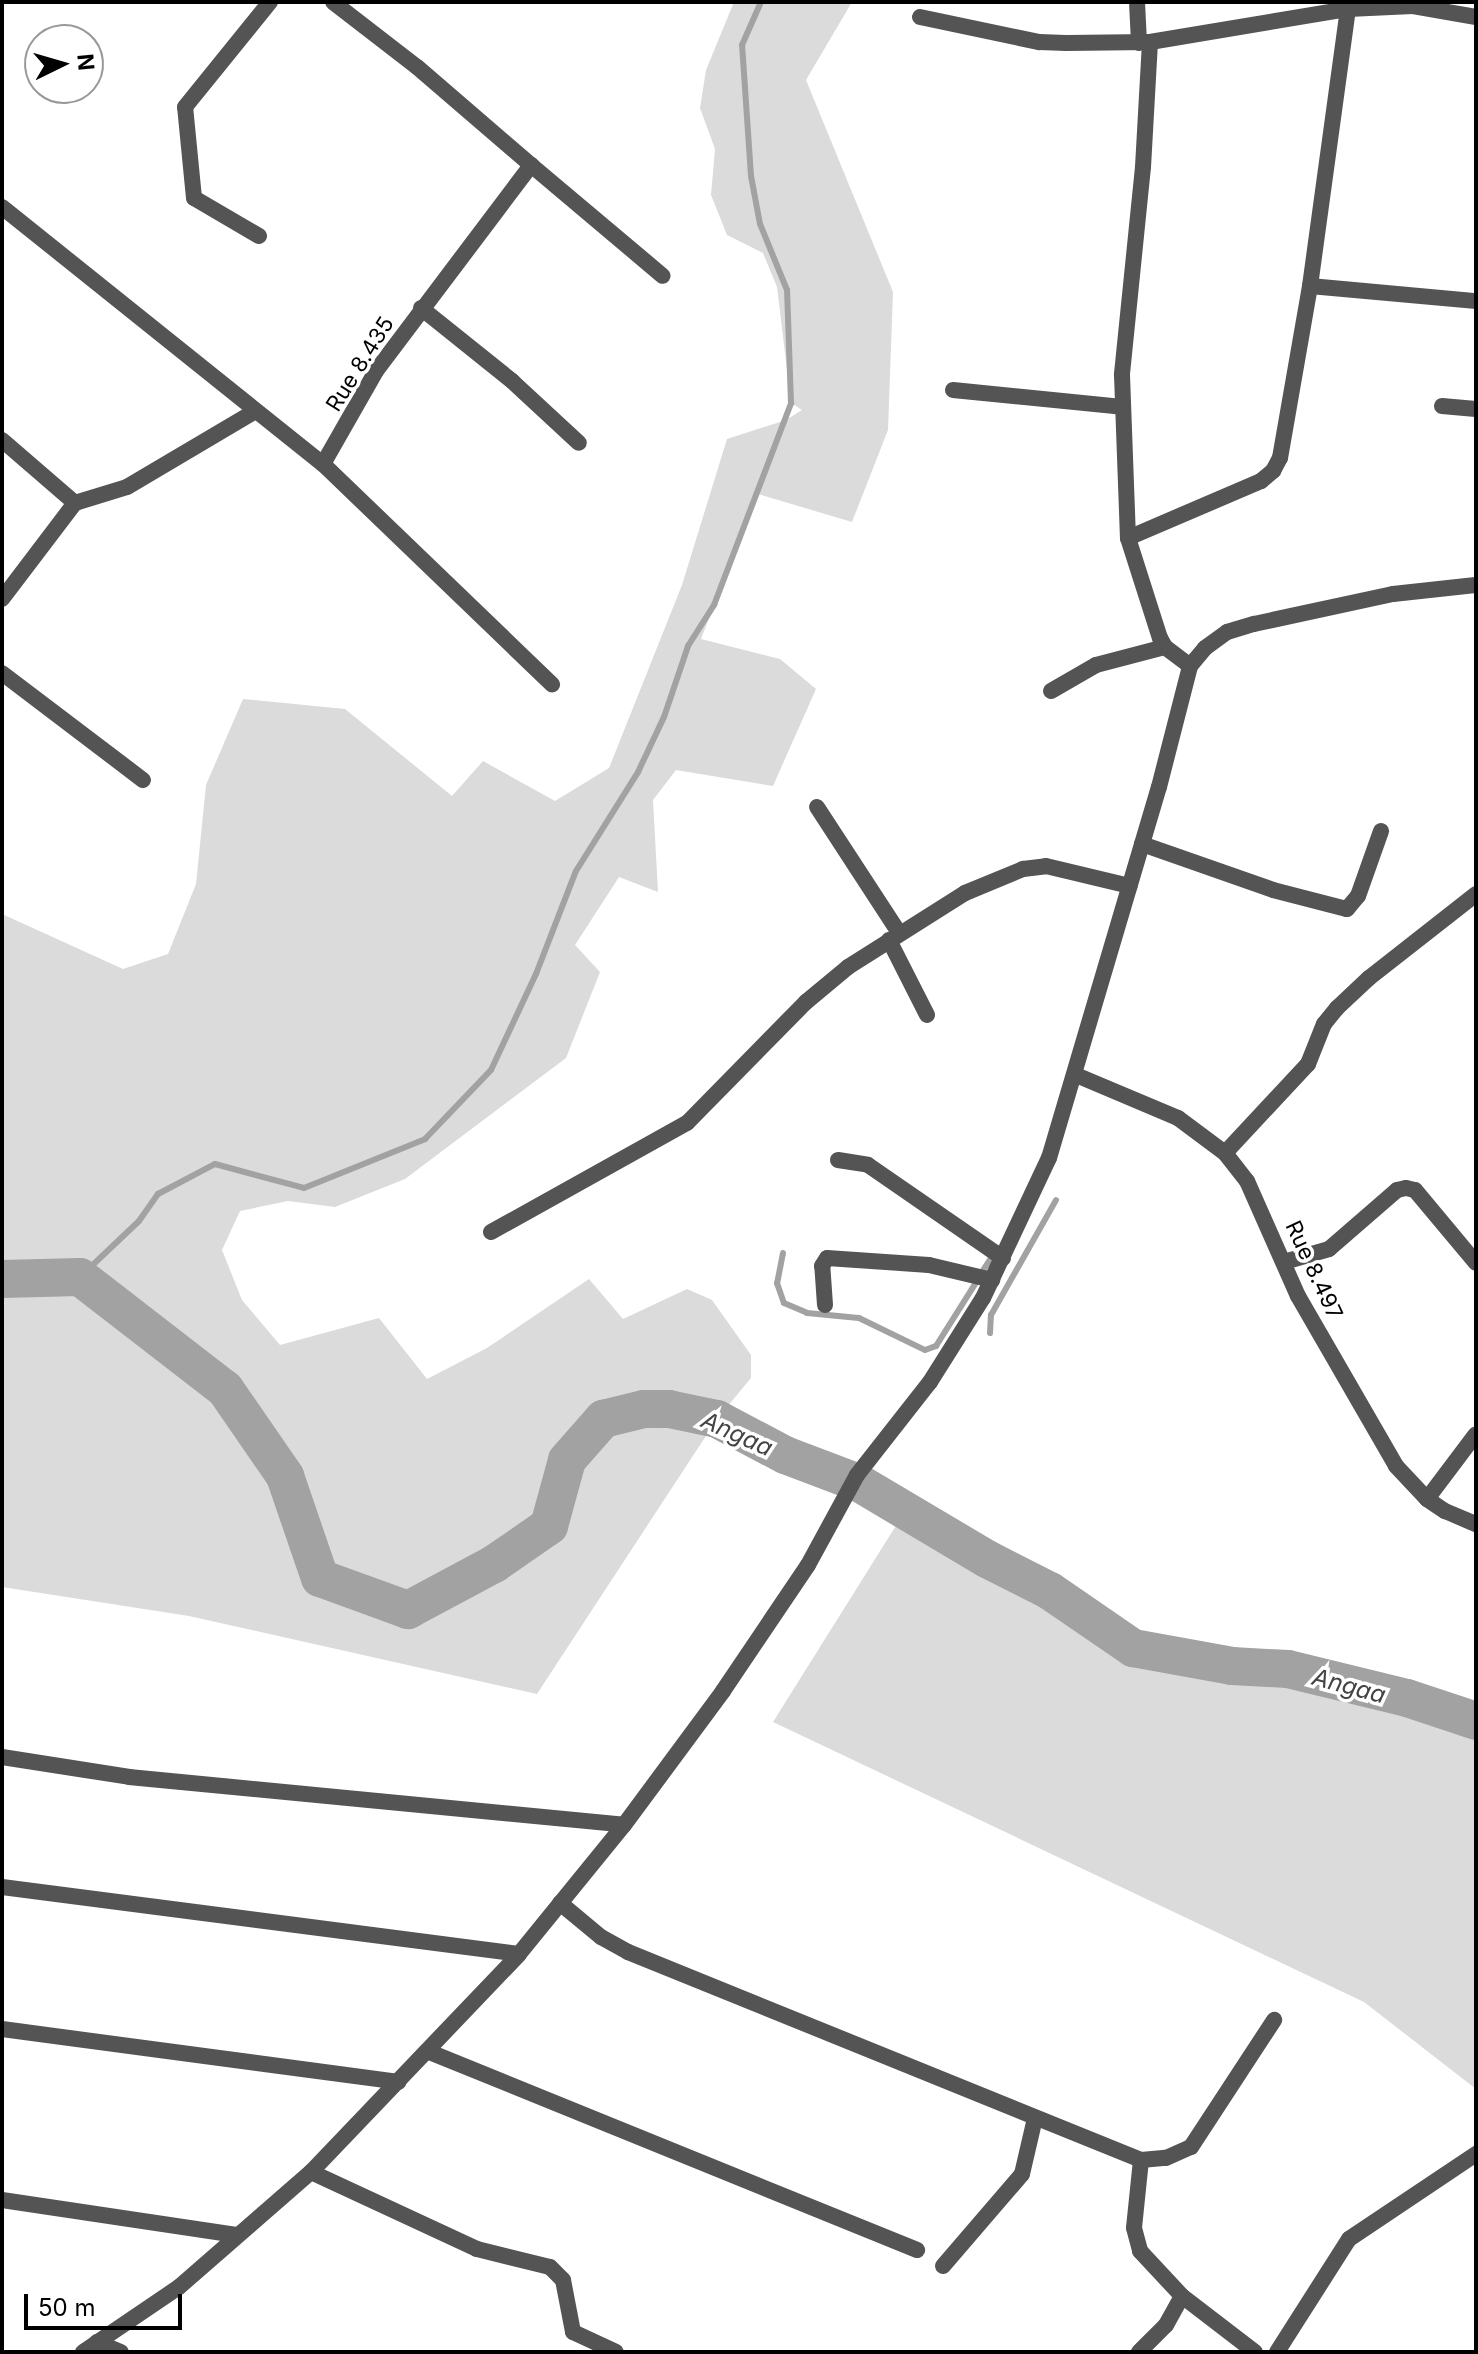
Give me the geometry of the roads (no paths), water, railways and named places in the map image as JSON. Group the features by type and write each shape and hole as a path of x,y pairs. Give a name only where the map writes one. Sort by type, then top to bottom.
{"street":[{"path":"259,236 194,198 185,107 270,2"},
{"path":"333,2 417,67 663,276"},
{"path":"1137,2 1144,42 1122,407 1128,538 1140,586 1165,647 1190,666"},
{"path":"920,17 1039,42 1144,42 1348,9 1412,4 1476,17"},
{"path":"1128,538 1261,481 1273,471 1280,458 1310,286 1348,9"},
{"name":"Rue 8.435","path":"323,464 376,371 531,165"},
{"path":"2,207 254,412 323,464 552,684"},
{"path":"1310,286 1476,301"},
{"path":"421,308 512,381 579,443"},
{"path":"953,390 1122,407"},
{"path":"1442,406 1476,409"},
{"path":"2,599 75,503 127,487 254,412"},
{"path":"2,440 75,503"},
{"path":"83,2352 179,2287 311,2172 519,1954 624,1825 723,1691 799,1578 857,1475 930,1382 992,1280 1049,1158 1076,1075 1190,666 1205,648 1227,632 1254,624 1393,594 1476,585"},
{"path":"1051,691 1096,665 1165,647"},
{"path":"2,673 143,780"},
{"path":"817,807 894,937 927,1015"},
{"path":"1142,844 1273,890 1347,909 1358,896 1381,831"},
{"path":"491,1232 687,1123 806,1002 894,937 965,893 1023,869 1046,866 1130,886"},
{"path":"1225,1153 1308,1064 1324,1024 1337,1008 1369,978 1476,894"},
{"name":"Rue 8.497","path":"1076,1075 1178,1118 1225,1153 1247,1181 1298,1296 1396,1466 1427,1499 1445,1511 1476,1524"},
{"path":"838,1160 868,1165 1003,1258"},
{"path":"1284,1262 1329,1249 1397,1190 1406,1188 1415,1190 1476,1263"},
{"path":"825,1305 822,1266 827,1258 929,1265 992,1280"},
{"path":"1427,1499 1476,1434"},
{"path":"2,1757 129,1777 624,1825"},
{"path":"2,1887 519,1954"},
{"path":"560,1903 601,1937 628,1952 1141,2160 1166,2158 1191,2147 1274,2020"},
{"path":"2,2029 398,2082"},
{"path":"427,2051 917,2250"},
{"path":"943,2266 1022,2174 1035,2118"},
{"path":"1277,2352 1349,2239 1476,2154"},
{"path":"1141,2160 1136,2241 1140,2251 1182,2296 1255,2352"},
{"path":"311,2172 477,2249 550,2267 563,2280 573,2332 616,2352"},
{"path":"2,2200 236,2235"},
{"path":"1139,2352 1166,2325 1182,2296"},
{"path":"97,2342 121,2352"}],"waterway":[{"path":"80,1277 139,1221 158,1194 215,1164 304,1188 425,1139 491,1070 536,974 576,871 638,772 664,717 688,646 714,605 791,403 787,290 760,224 751,176 742,45 761,2"},
{"path":"990,1333 991,1315 1056,1200"},
{"path":"783,1253 777,1283 784,1303 807,1313 859,1318 925,1350 936,1346 977,1281"},
{"path":"980,1275 993,1255"},
{"name":"Angaa","path":"2,1279 80,1277 225,1389 285,1476 320,1578 408,1610 494,1564 549,1526 567,1460 603,1419 644,1409 669,1409 717,1419 785,1455 859,1483 987,1559 1050,1591 1133,1648 1232,1666 1288,1669 1407,1698 1476,1721"}]}
